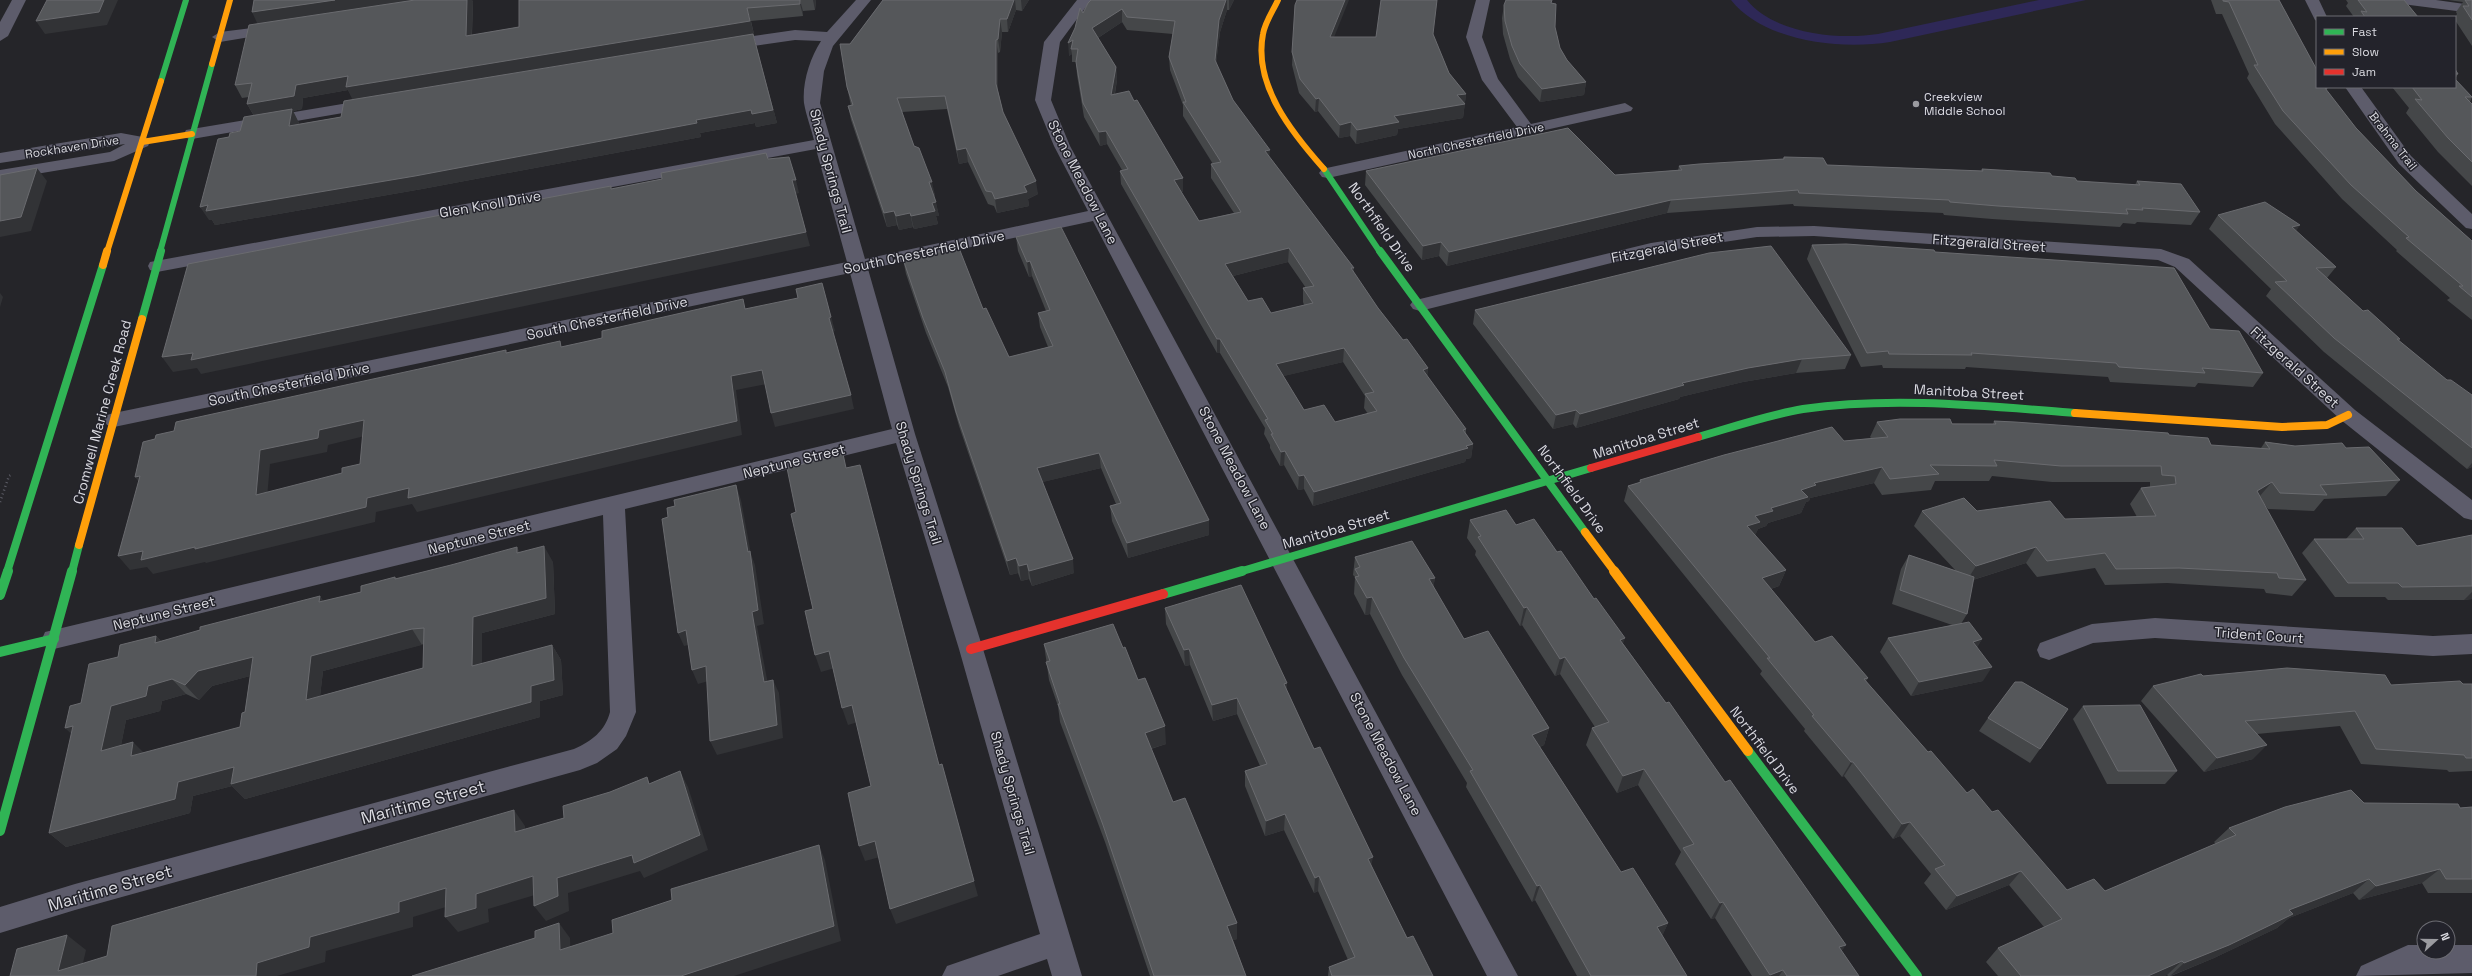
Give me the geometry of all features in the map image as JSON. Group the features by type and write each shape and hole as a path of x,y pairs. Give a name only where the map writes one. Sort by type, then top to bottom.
{"street":[{"path":"0,36 18,0"},
{"path":"0,595 186,0"},
{"name":"Cromwell Marine Creek Road","path":"0,831 230,0"},
{"name":"Shady Springs Trail","path":"864,0 839,25 823,49 813,77 812,103 904,434 971,649 1067,976"},
{"name":"Stone Meadow Lane","path":"1084,0 1052,42 1043,100 1062,146 1284,559 1503,976"},
{"name":"Northfield Drive","path":"1278,0 1263,33 1261,53 1263,68 1276,106 1305,149 1328,173 1372,241 1550,481 1611,568 1917,976"},
{"path":"1483,0 1474,37 1490,80 1527,130"},
{"path":"2312,0 2320,16"},
{"path":"2402,0 2472,9"},
{"path":"220,38 290,27"},
{"path":"709,48 795,35 831,37"},
{"name":"Brahma Trail","path":"2354,88 2405,160 2472,224"},
{"path":"142,142 388,101"},
{"name":"North Chesterfield Drive","path":"1328,173 1625,108"},
{"name":"Rockhaven Drive","path":"0,158 120,138 142,142"},
{"name":"Rockhaven Drive","path":"0,175 114,156 142,142"},
{"name":"Glen Knoll Drive","path":"157,266 823,143"},
{"name":"South Chesterfield Drive","path":"114,420 858,266 1098,214"},
{"name":"Fitzgerald Street","path":"1420,305 1651,248 1757,232 1814,231 2154,254 2175,260 2192,272 2348,414 2472,512"},
{"name":"Manitoba Street","path":"971,649 1284,559 1771,415 1836,405 1945,403 2132,418 2282,427 2327,425 2348,414"},
{"name":"Neptune Street","path":"54,639 904,434"},
{"name":"Maritime Street","path":"0,920 75,897 580,759 599,750 612,740 620,726 623,712 614,504"},
{"name":"Trident Court","path":"2049,650 2092,634 2155,628 2433,646 2472,644"},
{"path":"0,652 54,639"},
{"path":"957,976 1057,942"},
{"path":"2371,976 2408,959 2472,959"}],"shaded area":[{"path":"1731,0 1747,0 1759,11 1773,20 1808,32 1827,35 1862,36 1878,34 2039,0 2086,0 1890,42 1849,45 1804,40 1783,34 1763,25 1745,14"}],"building":[{"path":"47,0 104,0 99,12 36,21"},
{"path":"254,0 335,0 252,12"},
{"path":"415,0 467,0 466,36 519,27 519,0 800,0 800,4 747,8 750,21 346,87 348,76 296,85 294,96 247,104 252,83 235,85 249,25"},
{"path":"883,0 1014,0 1007,19 1000,19 998,39 996,40 996,84 1003,112 1036,181 1024,186 1027,192 995,199 992,192 986,191 966,148 957,150 945,96 897,98 914,146 919,148 932,182 929,182 936,202 932,203 935,211 911,216 910,213 896,216 894,211 884,213 848,106 853,105 847,87 840,44 850,44"},
{"path":"1091,0 1226,0 1219,20 1215,60 1233,100 1270,150 1265,151 1354,268 1351,268 1378,308 1403,340 1407,339 1428,368 1423,370 1466,429 1463,430 1473,444 1466,446 1468,448 1314,492 1304,475 1299,476 1285,451 1281,452 1265,420 1268,419 1220,339 1217,339 1120,171 1128,169 1106,131 1099,132 1083,103 1076,62 1078,49 1071,49 1073,40 1068,43 1075,28 1080,8 1083,13","holes":["1122,9 1127,17 1175,21 1169,57 1186,102 1183,102 1221,162 1211,164 1241,212 1199,221 1174,180 1183,178 1137,100 1134,101 1129,91 1111,95 1116,67 1092,28","1289,248 1314,286 1303,288 1313,303 1271,313 1262,298 1248,301 1225,264","1344,348 1374,392 1365,394 1377,411 1335,422 1324,405 1304,410 1276,364"]},
{"path":"1297,0 1345,0 1330,37 1376,37 1381,0 1437,0 1433,34 1449,73 1466,94 1457,95 1465,104 1394,116 1399,122 1357,130 1351,122 1340,125 1319,98 1316,99 1300,79 1292,52 1295,5"},
{"path":"1506,0 1552,0 1551,3 1556,4 1555,27 1560,48 1567,60 1586,82 1542,89 1520,64 1512,46 1505,21 1504,5"},
{"path":"2279,0 2316,68 2316,88 2325,88 2356,128 2416,191 2472,241 2472,297 2459,286 2463,286 2406,238 2409,237 2351,185 2283,111 2254,65 2258,65 2229,2 2223,1"},
{"path":"2358,0 2404,0 2417,16 2364,16 2361,11 2367,12"},
{"path":"2465,0 2472,0 2472,20 2463,6 2469,6"},
{"path":"753,34 773,110 752,114 751,110 696,120 697,123 415,176 206,211 208,205 200,207 218,139 229,137 230,133 240,131 244,117 292,109 289,126 341,117 344,101"},
{"path":"2456,80 2472,97 2465,97 2472,104 2472,162 2448,138 2415,99 2422,100 2413,88 2456,88"},
{"path":"1568,128 1615,175 1682,170 1679,166 1784,159 1784,157 1823,158 1827,165 1983,171 1982,169 2050,173 2052,176 2075,178 2077,181 2140,185 2137,181 2181,184 2200,212 2142,208 2143,210 2126,209 2128,214 1998,206 1950,202 1949,200 1799,193 1798,190 1671,200 1449,252 1441,242 1423,246 1366,171"},
{"path":"766,153 768,159 789,157 796,180 792,180 806,232 191,360 193,353 162,357 188,264 503,203 503,206 611,186 611,189 662,179 661,173"},
{"path":"37,168 21,217 0,221 0,175"},
{"path":"2265,202 2300,225 2292,227 2336,267 2316,268 2363,311 2368,310 2400,339 2397,339 2447,380 2451,380 2472,395 2472,448 2334,338 2275,282 2287,281 2218,215"},
{"path":"1061,227 1209,520 1127,543 1110,506 1121,503 1099,453 1037,468 1073,559 1029,571 1027,564 1019,566 1016,558 1007,561 956,412 945,372 923,318 903,259 959,248 983,309 986,308 1009,357 1053,346 1038,313 1050,310 1030,261 1027,262 1016,237"},
{"path":"1846,244 1934,250 1935,252 2174,268 2210,329 2239,331 2263,373 2202,368 2205,373 2119,367 2116,363 1971,353 1972,355 1889,354 1888,351 1867,353 1812,245"},
{"path":"1771,246 1851,355 1802,359 1748,368 1682,383 1684,385 1580,414 1576,410 1556,415 1475,310 1709,253"},
{"path":"822,283 831,317 829,318 851,395 771,413 762,370 731,376 737,421 408,498 409,488 367,498 366,507 195,549 195,547 141,560 143,551 118,556 140,476 135,477 143,442 155,439 156,435 174,431 176,422 506,350 506,353 560,341 561,347 602,338 602,331 743,299 745,309 798,298 796,289","holes":["364,420 360,464 342,468 342,473 256,495 260,450 318,438 319,430"]},
{"path":"1900,419 1950,419 1952,424 1996,424 1994,421 2015,422 2168,433 2169,435 2208,438 2211,445 2270,449 2265,442 2295,446 2342,443 2346,448 2369,447 2400,480 2320,485 2327,495 2280,493 2272,482 2257,491 2306,580 2279,578 2277,573 2179,568 2116,569 2105,553 2047,561 2036,547 1976,566 1922,511 1964,498 1977,511 2050,501 2065,519 2156,516 2141,488 2176,484 2175,476 2162,475 2161,466 2061,466 1994,460 1997,466 1930,465 1939,474 1890,479 1882,467 1814,483 1816,485 1801,490 1808,497 1771,508 1773,511 1755,516 1760,522 1747,526 1786,570 1762,578 1815,642 1832,636 1868,678 1864,679 1928,752 1931,751 1967,793 1973,789 1992,812 1998,810 2067,890 2094,879 2105,891 2236,835 2229,828 2285,807 2351,790 2364,803 2458,804 2460,808 2472,807 2472,879 2446,879 2440,869 2376,886 2369,879 2289,910 2293,914 2229,945 2184,963 2182,961 2148,976 2021,976 1998,948 2062,919 2021,871 1957,896 1935,869 1945,865 1910,822 1902,824 1853,762 1851,762 1812,716 1814,715 1767,658 1770,658 1628,486 1641,482 1640,480 1724,455 1832,427 1844,441 1888,437 1877,422"},
{"path":"843,454 846,468 860,465 939,765 942,764 974,881 890,909 875,841 859,846 848,793 871,786 852,705 842,708 829,651 815,655 805,611 813,609 791,514 796,512 787,468"},
{"path":"736,485 748,552 750,551 758,610 752,612 764,682 773,680 777,725 710,741 706,666 692,670 686,630 678,633 662,519 668,517 667,508 675,506 674,500"},
{"path":"1506,510 1516,525 1534,519 1557,552 1561,551 1594,599 1596,598 1625,638 1620,640 1666,703 1669,702 1725,782 1730,780 1846,945 1839,947 1859,976 1787,976 1783,970 1770,975 1723,902 1720,903 1683,848 1694,844 1644,769 1623,776 1592,728 1609,722 1565,657 1560,659 1527,607 1524,608 1478,537 1481,536 1470,520"},
{"path":"2356,528 2402,528 2417,546 2472,535 2472,586 2402,587 2398,583 2348,583 2314,539 2364,539"},
{"path":"1412,541 1435,578 1429,579 1464,639 1488,631 1549,728 1532,735 1621,872 1633,868 1668,923 1657,927 1687,976 1591,976 1540,885 1537,886 1470,771 1473,770 1404,658 1372,597 1367,598 1355,577 1359,576 1355,569 1360,567 1355,557"},
{"path":"544,546 546,598 473,617 472,666 552,645 554,680 531,686 531,702 231,784 234,767 178,782 175,799 49,833 73,726 65,728 70,706 81,703 89,664 118,657 120,645 156,636 155,643 200,630 200,627 320,596 319,602 361,592 361,586 451,565 517,547 517,553","holes":["424,628 423,668 306,700 311,656 412,629","253,657 245,712 242,713 240,727 131,756 133,742 101,751 111,706 146,696 148,686 172,679 185,685 198,671"]},
{"path":"1909,555 1974,577 1967,614 1900,590"},
{"path":"1241,585 1287,683 1284,684 1314,749 1320,747 1373,857 1368,859 1407,938 1413,936 1433,976 1332,976 1329,967 1355,957 1319,876 1315,878 1285,814 1266,821 1245,771 1267,764 1237,698 1212,705 1189,649 1184,650 1165,608"},
{"path":"1969,622 1982,639 1973,642 1992,667 1919,682 1888,638"},
{"path":"1113,624 1123,648 1125,647 1138,680 1145,678 1165,726 1145,733 1173,802 1185,798 1237,923 1227,926 1246,976 1154,976 1103,825 1058,704 1060,704 1046,662 1050,661 1044,644"},
{"path":"2287,668 2385,675 2391,685 2460,681 2463,684 2472,684 2472,758 2466,758 2464,755 2376,749 2355,711 2245,721 2267,745 2217,758 2153,686 2201,674 2203,676"},
{"path":"2015,682 2022,682 2068,709 2040,749 1988,718"},
{"path":"2140,705 2177,771 2118,771 2083,706"},
{"path":"680,771 700,835 634,863 632,855 557,878 558,896 534,906 533,876 476,894 476,908 445,917 446,888 399,902 399,912 310,937 309,947 257,963 256,976 10,976 17,949 67,935 58,971 107,956 112,926 514,810 515,832 564,818 563,806 610,792 647,777 649,784"},
{"path":"819,845 834,926 681,976 412,976 535,938 535,931 559,923 560,950 613,933 612,920 672,900 671,889"}],"traffic: fast":[{"path":"161,81 186,0"},
{"path":"142,319 212,64"},
{"path":"1324,169 1372,241 1585,532"},
{"path":"0,595 103,265"},
{"path":"1698,437 1778,414 1838,405 1872,403 1973,405 2075,413"},
{"path":"1163,594 1591,468"},
{"path":"0,831 79,545"},
{"path":"0,652 54,639"},
{"path":"1748,751 1917,976"}],"traffic: slow":[{"path":"212,64 230,0"},
{"path":"1278,0 1263,34 1261,52 1264,71 1269,89 1288,124 1300,141 1324,169"},
{"path":"103,265 161,81"},
{"path":"142,142 192,134"},
{"path":"79,545 142,319"},
{"path":"2075,413 2282,427 2327,425 2348,415"},
{"path":"1585,532 1748,751"}],"traffic: jam":[{"path":"1591,468 1698,437"},
{"path":"971,649 1163,594"}],"place":[{"name":"Creekview Middle School","path":"1916,104"}]}
